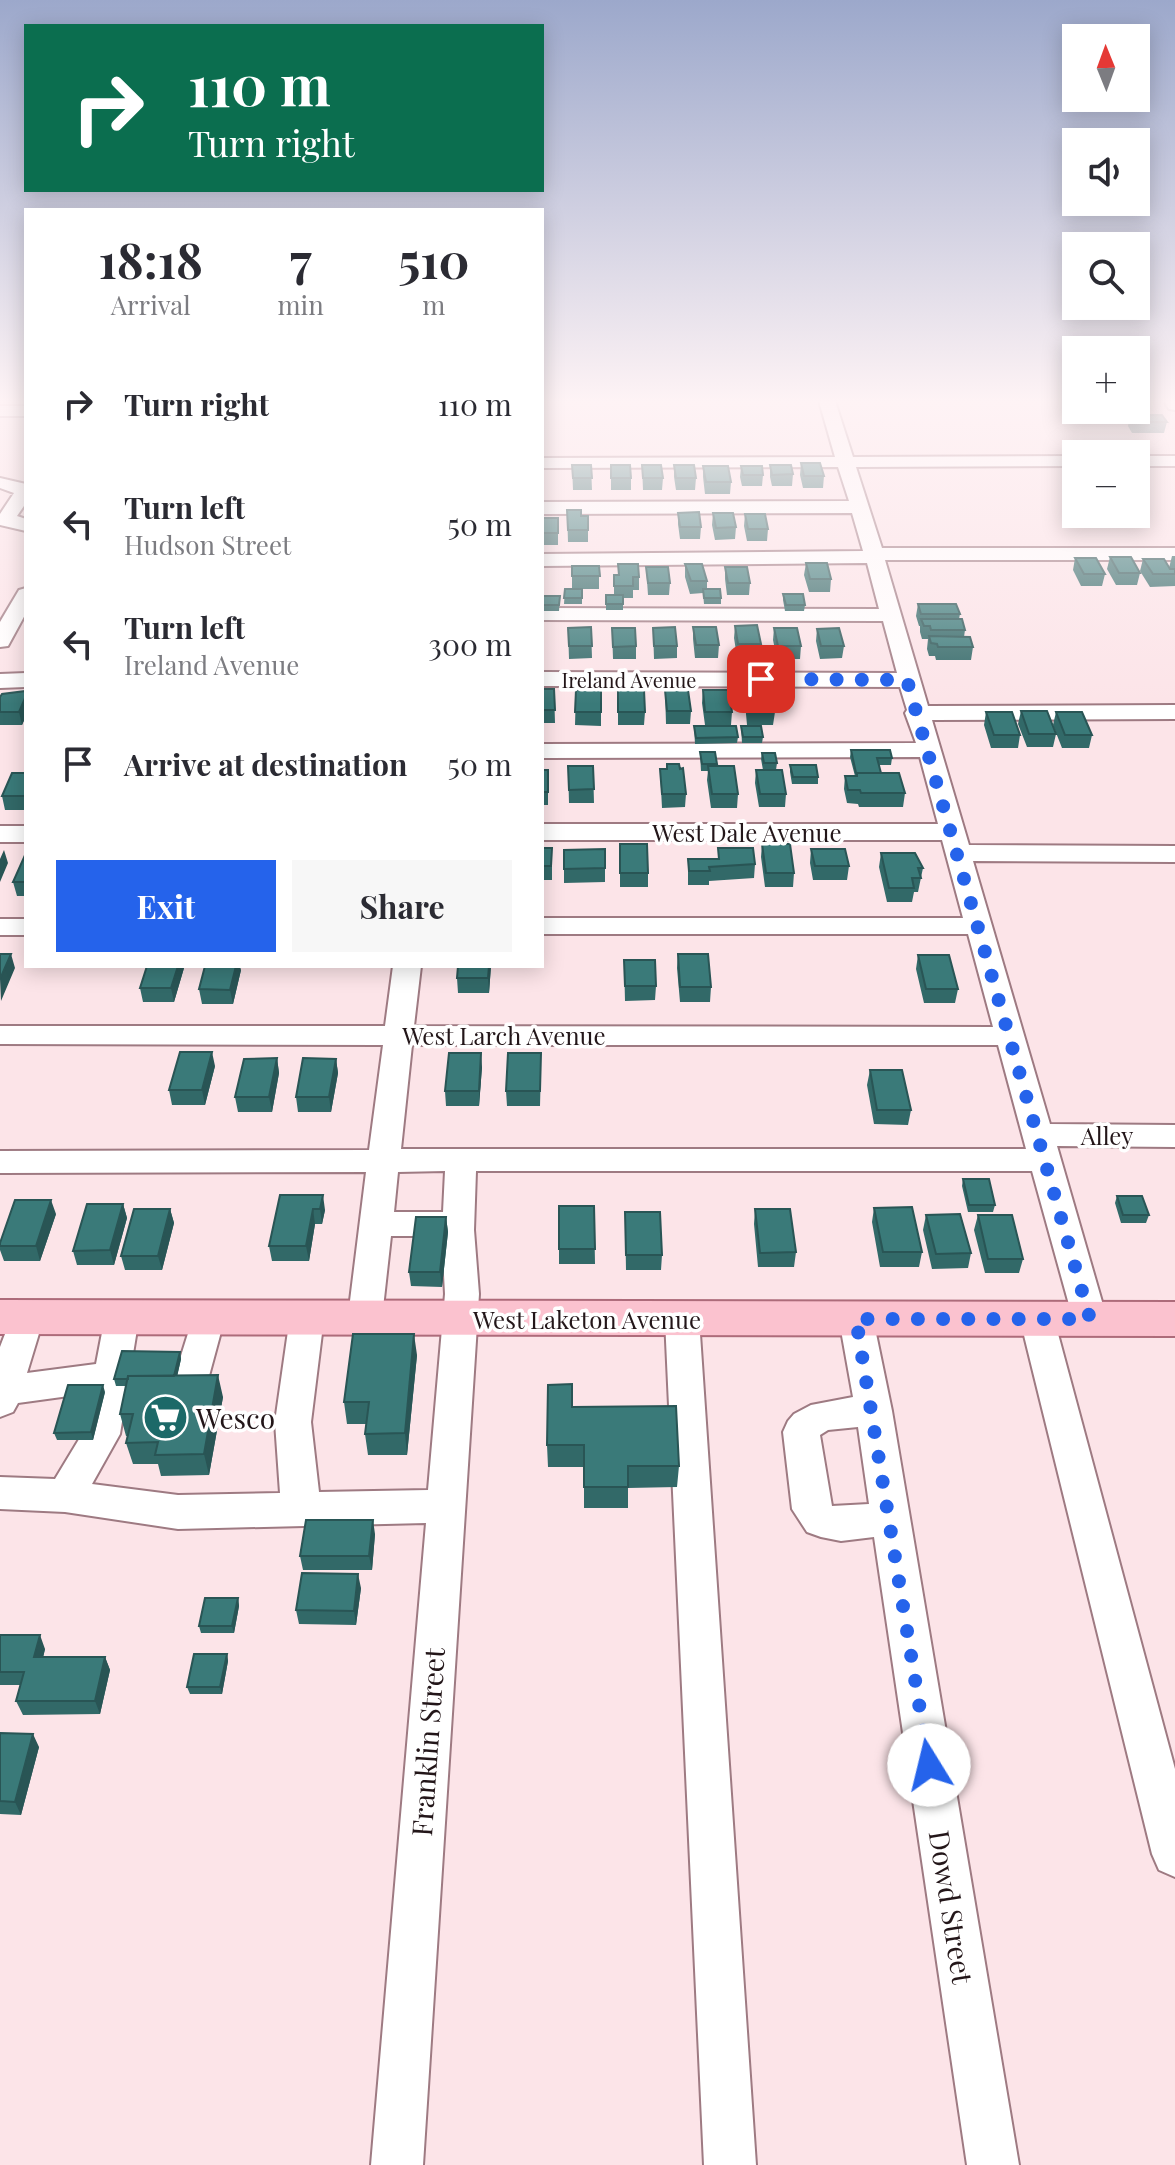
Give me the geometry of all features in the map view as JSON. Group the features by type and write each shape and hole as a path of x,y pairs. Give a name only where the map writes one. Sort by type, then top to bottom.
{"main road":[{"name":"West Laketon Avenue","path":"14,1317 1175,1319"}],"street":[{"path":"17,502 8,516 8,523 24,525"},
{"path":"858,502 916,713 962,846 978,926 1090,1319"},
{"path":"544,508 859,507"},
{"path":"544,560 858,559 874,554 1175,554"},
{"path":"0,641 24,598"},
{"path":"544,614 890,615"},
{"name":"Ireland Avenue","path":"544,679 907,680"},
{"path":"0,681 24,680"},
{"path":"916,713 1175,712"},
{"path":"544,751 928,750"},
{"name":"West Dale Avenue","path":"544,832 1175,854"},
{"path":"0,834 24,834"},
{"path":"544,926 978,926"},
{"path":"0,927 24,927"},
{"path":"365,1317 407,968"},
{"name":"West Larch Avenue","path":"0,1035 1009,1036"},
{"name":"Alley","path":"0,1162 461,1161 1043,1148 1175,1136"},
{"name":"Franklin Street","path":"397,2165 462,1294 458,1227 461,1161"},
{"path":"376,1224 458,1227"},
{"path":"14,1317 3,1388 111,1385 174,1392 187,1387 193,1377 208,1317"},
{"path":"65,1496 102,1434 122,1317"},
{"path":"301,1509 293,1422 307,1317"},
{"path":"682,1319 730,2165"},
{"name":"Dowd Street","path":"856,1319 874,1411 993,2165"},
{"path":"1037,1319 1175,1854"},
{"path":"874,1411 819,1416 807,1422 801,1432 811,1509 821,1520 841,1524 891,1519"},
{"path":"0,1493 65,1496 178,1512 444,1506"}],"building":[{"path":"567,510 581,510 581,516 588,516 588,530 568,530"},
{"path":"699,512 701,527 680,527 678,513"},
{"path":"713,513 733,513 736,527 716,528"},
{"path":"745,514 765,514 768,529 748,529"},
{"path":"544,518 558,518 558,533 544,533"},
{"path":"1110,557 1131,557 1140,573 1119,573"},
{"path":"1075,558 1096,558 1105,574 1084,574"},
{"path":"1143,559 1164,559 1170,569 1175,569 1175,574 1153,574"},
{"path":"806,563 827,563 831,579 810,579"},
{"path":"618,564 638,564 639,577 633,577 633,586 614,586 614,575 619,575"},
{"path":"685,564 702,564 707,581 691,581"},
{"path":"572,566 599,566 600,576 572,576"},
{"path":"646,567 668,567 670,583 648,583"},
{"path":"725,567 747,567 750,583 728,583"},
{"path":"565,589 582,589 582,598 564,598"},
{"path":"703,589 720,589 721,598 704,598"},
{"path":"783,594 803,594 805,605 786,605"},
{"path":"606,595 623,595 623,604 606,604"},
{"path":"544,596 560,596 559,605 544,605"},
{"path":"918,604 956,604 960,614 921,614"},
{"path":"921,619 962,619 965,630 931,630 930,626 924,626"},
{"path":"757,625 761,644 738,644 735,626"},
{"path":"591,627 592,646 569,646 568,628"},
{"path":"675,627 677,646 654,646 653,628"},
{"path":"693,627 716,627 719,645 696,645"},
{"path":"612,628 635,628 636,646 613,647"},
{"path":"774,628 797,628 801,646 778,646"},
{"path":"839,628 844,646 821,646 817,629"},
{"path":"929,636 970,637 973,647 938,647 931,643"},
{"path":"544,689 554,689 555,710 544,710"},
{"path":"576,690 601,690 601,712 575,712"},
{"path":"618,690 644,690 645,712 618,712"},
{"path":"665,690 688,690 691,711 667,711"},
{"path":"703,690 729,690 732,712 705,712"},
{"path":"746,690 771,690 775,712 748,712"},
{"path":"24,691 19,712 0,712 2,694"},
{"path":"1021,711 1047,711 1056,734 1029,734"},
{"path":"986,712 1012,712 1020,735 994,735"},
{"path":"1056,712 1082,712 1092,735 1065,735"},
{"path":"694,726 736,726 738,737 696,738"},
{"path":"741,726 761,726 763,737 743,737"},
{"path":"851,750 890,750 892,758 877,758 881,773 856,773"},
{"path":"700,752 715,752 717,764 702,764"},
{"path":"762,753 775,753 777,763 764,763"},
{"path":"667,764 679,764 680,769 683,768 686,794 662,794 660,769 667,769"},
{"path":"790,765 816,765 818,777 793,777"},
{"path":"568,766 593,766 594,789 569,790"},
{"path":"708,766 734,766 738,794 712,794"},
{"path":"544,770 548,770 548,792 544,792"},
{"path":"756,770 782,770 786,794 760,794"},
{"path":"12,773 24,773 24,796 2,796"},
{"path":"857,773 899,773 905,793 848,790 845,776 857,776"},
{"path":"620,844 647,844 648,873 620,873"},
{"path":"762,844 790,844 794,873 766,873"},
{"path":"544,848 552,848 551,866 544,866"},
{"path":"718,848 753,848 755,864 689,871 688,859 719,859"},
{"path":"605,849 605,868 564,869 564,850"},
{"path":"811,849 845,849 849,866 815,866"},
{"path":"881,853 915,853 923,868 918,868 921,878 912,878 914,888 889,888"},
{"path":"24,857 24,882 13,882"},
{"path":"0,954 11,954 0,979"},
{"path":"678,954 708,954 711,987 680,987"},
{"path":"918,955 949,955 958,989 926,989"},
{"path":"624,960 655,960 656,986 625,986"},
{"path":"146,968 177,968 171,988 140,988"},
{"path":"204,968 236,968 230,990 199,989"},
{"path":"458,968 489,968 488,978 457,978"},
{"path":"180,1052 212,1052 202,1090 169,1090"},
{"path":"449,1053 481,1053 479,1091 445,1091"},
{"path":"508,1053 541,1053 540,1091 506,1091"},
{"path":"277,1058 269,1097 235,1097 244,1059"},
{"path":"303,1058 336,1059 329,1097 296,1097"},
{"path":"870,1070 902,1070 911,1110 877,1110"},
{"path":"963,1179 989,1179 995,1205 969,1205"},
{"path":"280,1195 323,1195 320,1209 313,1209 306,1246 269,1246"},
{"path":"1117,1196 1142,1196 1149,1215 1123,1215"},
{"path":"15,1200 51,1200 36,1246 0,1246"},
{"path":"87,1204 123,1204 110,1250 73,1251"},
{"path":"559,1206 594,1206 595,1249 559,1249"},
{"path":"912,1207 922,1252 883,1252 874,1208"},
{"path":"134,1209 170,1209 158,1256 121,1256"},
{"path":"755,1209 790,1209 796,1252 760,1253"},
{"path":"625,1212 660,1212 662,1255 626,1255"},
{"path":"960,1214 971,1253 936,1254 926,1215"},
{"path":"978,1215 1012,1215 1023,1259 988,1259"},
{"path":"416,1217 446,1217 440,1272 409,1272"},
{"path":"353,1334 414,1334 405,1433 365,1434 369,1402 344,1402"},
{"path":"122,1351 180,1352 174,1376 114,1379"},
{"path":"218,1375 204,1454 155,1455 158,1442 126,1443 133,1414 120,1414 128,1376"},
{"path":"572,1384 572,1407 676,1406 679,1466 628,1466 628,1487 584,1487 584,1445 547,1445 548,1385"},
{"path":"68,1385 103,1385 91,1432 54,1433"},
{"path":"306,1520 373,1520 369,1556 300,1556"},
{"path":"302,1573 358,1574 354,1611 296,1610"},
{"path":"205,1598 238,1598 232,1626 199,1626"},
{"path":"0,1635 40,1635 34,1657 105,1657 95,1701 16,1701 24,1672 0,1672"},
{"path":"194,1654 227,1654 220,1687 187,1687"},
{"path":"0,1733 33,1734 15,1802 0,1801"}],"place":[{"name":"Wesco","path":"165,1417"}],"route":[{"path":"761,679 907,680 1047,1160 1090,1319 856,1319 872,1401 929,1765"}]}
